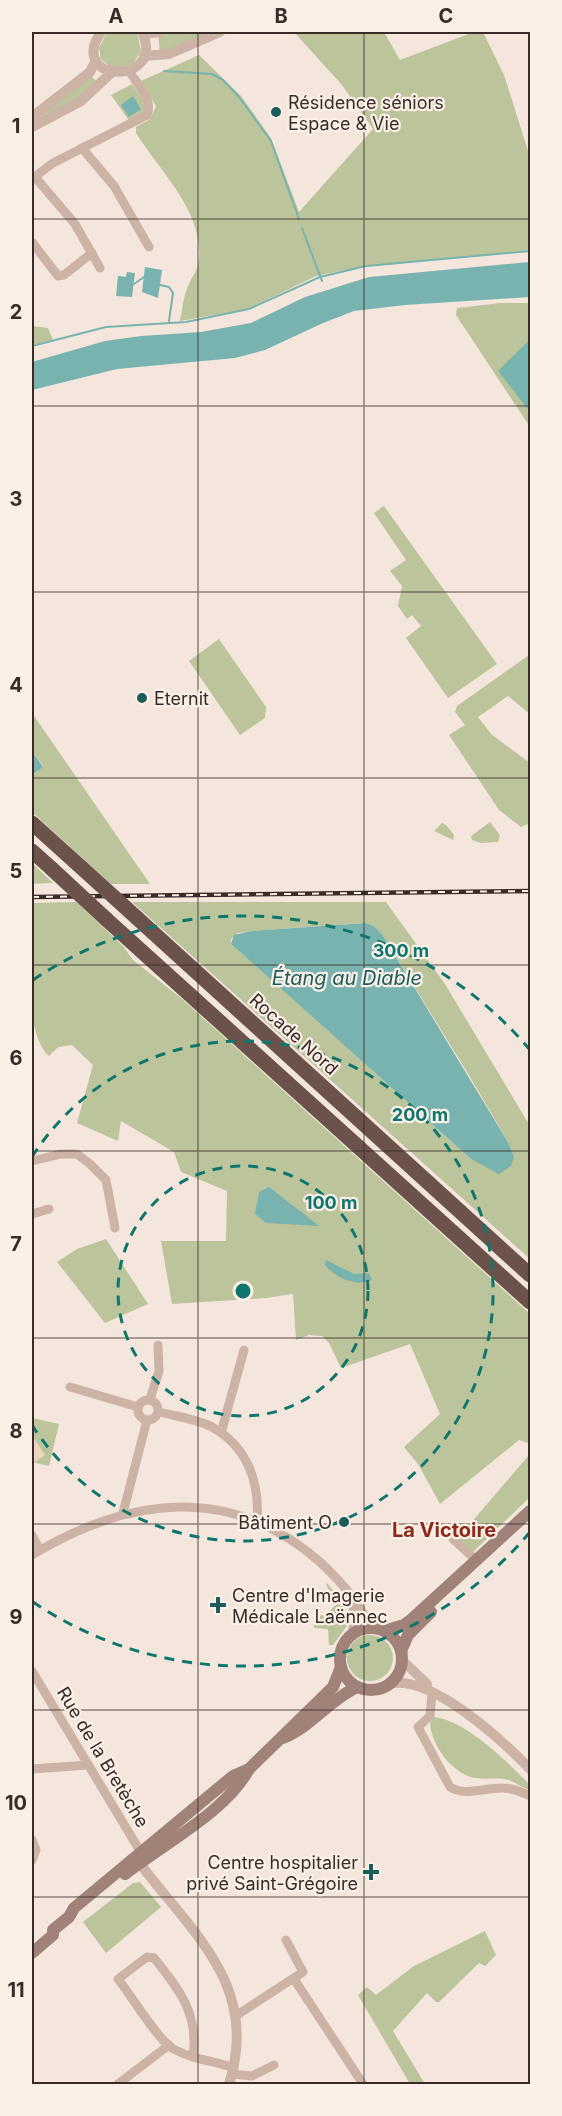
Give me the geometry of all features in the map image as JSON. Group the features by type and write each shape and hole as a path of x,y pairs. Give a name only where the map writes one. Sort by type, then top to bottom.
{"highway":[{"name":"Rocade Nord","path":"32,823 531,1275"},
{"path":"32,851 531,1302"}],"main road":[{"path":"32,1943 48,1930 53,1930 69,1917 78,1914 141,1859 214,1808 242,1782 249,1769 333,1687 341,1667 341,1650 352,1634 364,1629 397,1628 412,1619 474,1559 531,1511"},
{"path":"341,1667 347,1678 357,1687 373,1690 389,1684 400,1671 402,1655 411,1631 531,1520"},
{"path":"380,1629 395,1639 402,1655"},
{"path":"281,1739 294,1734 341,1695 357,1687"},
{"path":"32,1953 53,1935 53,1930"}],"street":[{"path":"32,117 90,72 96,60 95,47 101,32"},
{"path":"32,127 81,101 111,73 129,71 144,56 146,44 143,33 159,32"},
{"path":"144,56 175,52 220,32"},
{"path":"96,60 111,73"},
{"path":"99,268 69,216 33,178 53,163 147,115 149,105 147,99 129,71"},
{"path":"82,148 114,186 148,247"},
{"path":"32,242 58,276 92,254"},
{"path":"32,1161 61,1154 77,1154 90,1164 106,1180 115,1228"},
{"path":"32,1214 50,1209"},
{"path":"150,1399 159,1371 158,1345"},
{"path":"220,1433 244,1350"},
{"path":"70,1387 138,1407"},
{"path":"150,1399 145,1400 138,1407 138,1413 147,1420 152,1420 159,1412"},
{"path":"150,1399 158,1406 159,1412"},
{"path":"159,1412 211,1426 237,1448 251,1469 258,1499 256,1522"},
{"path":"123,1513 147,1420"},
{"path":"32,1535 36,1552 98,1521 123,1513 147,1509 196,1508 256,1522 300,1546 341,1584 380,1629"},
{"path":"453,1539 474,1559"},
{"path":"341,1584 355,1613 352,1634"},
{"path":"402,1655 419,1678 478,1718 531,1762"},
{"name":"Rue de la Bretèche","path":"32,1671 141,1859"},
{"path":"389,1684 405,1682 432,1693 482,1726 531,1768"},
{"path":"432,1693 430,1716 418,1728 450,1787 456,1791 503,1788 531,1796"},
{"path":"32,1769 88,1765"},
{"path":"32,1840 36,1850 32,1860"},
{"path":"141,1859 218,1965 230,1991 237,2015 232,2075"},
{"path":"237,2015 303,1974 303,1969 286,1940"},
{"path":"193,2056 195,2031 191,2012 184,1996 154,1958 147,1957 118,1979 169,2045 232,2075 252,2076 274,2066"},
{"path":"294,1979 363,2085"},
{"path":"118,2085 169,2045"}],"green space":[{"path":"107,32 137,32 141,51 133,64 113,69 101,59 99,48"},
{"path":"211,32 160,53 158,34"},
{"path":"294,32 384,32 400,60 474,32 483,32 504,75 530,157 530,250 356,268 316,276 248,309 180,321 188,285 199,260 199,242 187,208 178,192 136,133 136,127 150,119 156,106 141,81 199,55 241,96 271,138 299,212 373,129 342,85"},
{"path":"91,76 98,83 83,98 32,120"},
{"path":"132,84 142,98 145,110 144,114 130,122 111,95"},
{"path":"501,303 530,303 530,339 499,371 528,408 530,406 530,427 456,315 457,308"},
{"path":"32,326 48,328 53,340 32,345"},
{"path":"384,506 497,664 448,698 406,638 421,626 412,615 407,619 398,606 402,586 390,571 406,560 374,513"},
{"path":"219,639 266,707 265,718 240,735 189,661"},
{"path":"529,655 530,714 508,696 478,717 491,734 530,763 530,823 521,827 499,810 449,735 465,725 455,712 457,706"},
{"path":"32,713 150,884 111,884 32,812 32,772 34,774 43,766 32,751"},
{"path":"490,822 500,835 498,842 481,843 472,840 471,836"},
{"path":"442,823 454,835 453,840 434,831"},
{"path":"32,863 53,883 32,884"},
{"path":"76,902 123,946 133,960 182,999 530,1314 530,1444 519,1440 440,1504 418,1464 404,1447 440,1414 410,1344 341,1368 329,1343 322,1336 309,1335 296,1340 293,1294 172,1304 161,1241 226,1241 227,1191 181,1172 174,1152 121,1121 118,1141 77,1123 93,1065 72,1045 58,1047 49,1056 40,1044 35,1027 30,984 32,903"},
{"path":"132,902 386,902 445,984 530,1126 530,1259","holes":["366,923 374,926 382,934 470,1077 509,1144 514,1157 471,1159 231,944 231,939 238,933 251,931"]},
{"path":"106,1239 148,1304 105,1323 57,1262 77,1249"},
{"path":"32,1418 59,1424 49,1466 32,1462"},
{"path":"530,1454 530,1497 472,1553 457,1539"},
{"path":"327,1583 345,1606 349,1623 333,1645 329,1645 328,1629 314,1628 315,1616 325,1615 338,1603 326,1585"},
{"path":"370,1635 386,1642 393,1658 386,1674 370,1681 354,1674 347,1658 354,1642"},
{"path":"434,1717 459,1726 486,1744 530,1785 530,1790 509,1780 476,1778 459,1771 445,1758 434,1740 430,1723"},
{"path":"140,1882 161,1907 106,1953 83,1922 133,1883"},
{"path":"485,1931 496,1955 485,1966 479,1963 439,2002 427,1993 393,2031 425,2084 410,2084 358,1995 367,1987 376,1995 414,1966"}],"shaded area":[{"path":"33,1437 45,1455 35,1462 32,1456"}],"water":[{"path":"133,96 141,109 129,117 121,105"},
{"path":"530,262 530,297 405,305 354,311 265,350 235,358 117,369 32,390 32,362 105,341 201,332 251,323 305,297 369,277"},
{"path":"145,267 162,270 158,298 142,292"},
{"path":"127,272 135,273 132,297 116,296 118,276 126,277"},
{"path":"530,339 530,406 527,408 498,371"},
{"path":"32,751 43,767 33,774 32,772"},
{"name":"Étang au Diable","path":"366,923 374,926 382,934 509,1144 514,1157 511,1166 499,1174 471,1159 231,944 234,935 251,931"},
{"path":"269,1187 319,1226 266,1223 255,1214 259,1192"},
{"path":"326,1260 354,1274 369,1273 372,1280 353,1282 340,1277 325,1265"}],"waterway":[{"path":"164,71 212,74 223,80 239,97 271,141 299,219"},
{"path":"302,228 322,281"},
{"path":"32,346 106,327 186,322 249,309 320,277 366,266 530,251"},
{"path":"134,284 144,277"},
{"path":"160,285 169,287 173,293 169,321"}],"railway":[{"path":"32,897 530,891"}],"place":[{"name":"Résidence séniors Espace & Vie","path":"276,112"},
{"name":"Eternit","path":"142,698"},
{"name":"Bâtiment O","path":"344,1522"},
{"name":"Centre d'Imagerie Médicale Laënnec","path":"218,1605"},
{"name":"Centre hospitalier privé Saint-Grégoire","path":"371,1872"}],"district":[{"name":"La Victoire","path":"444,1530"}]}
